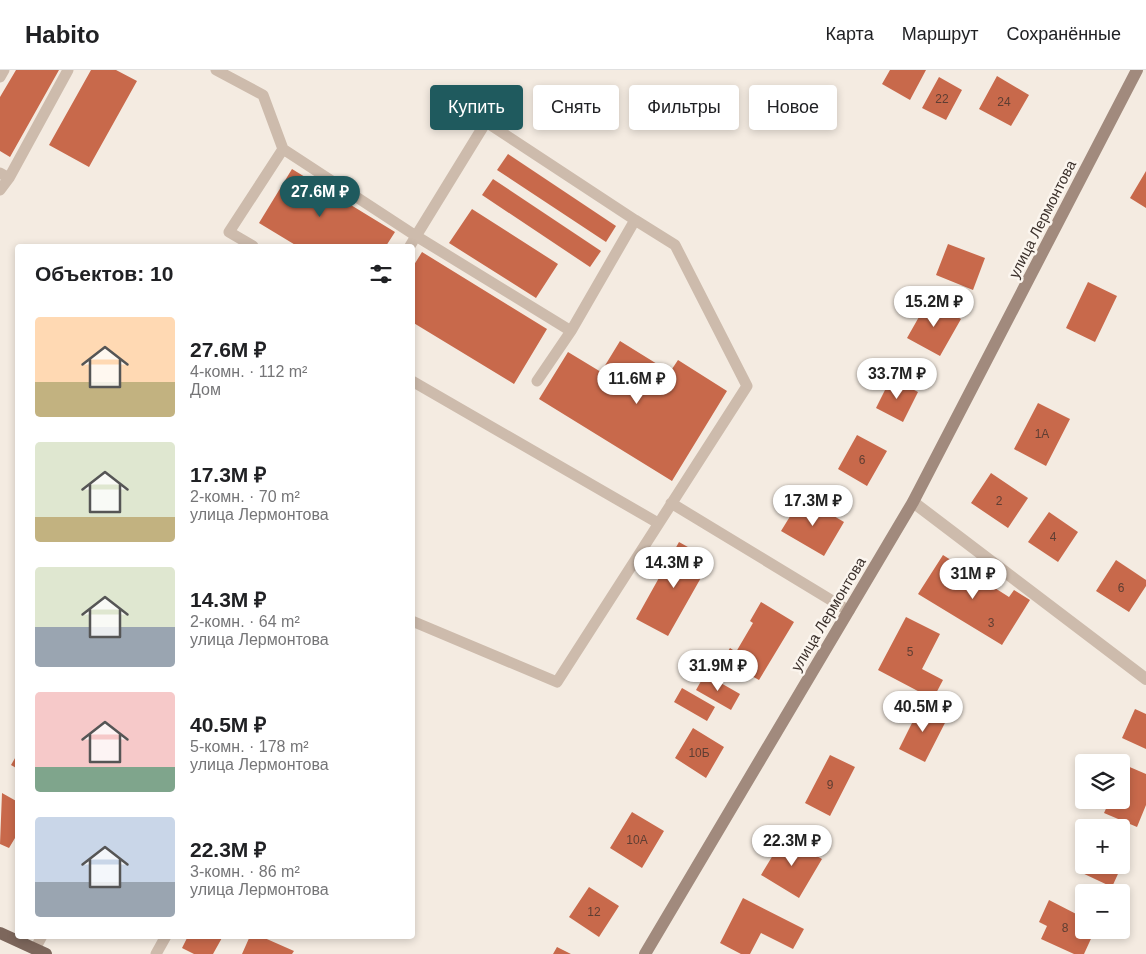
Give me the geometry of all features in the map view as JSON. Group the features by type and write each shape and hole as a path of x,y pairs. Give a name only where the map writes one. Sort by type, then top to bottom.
{"main road":[{"path":"0,933 40,952"}],"street":[{"name":"улица Лермонтова","path":"645,954 914,502 1137,70"},
{"path":"914,502 1146,679"}],"lane":[{"path":"0,77 4,70"},
{"path":"0,190 4,175 68,70"},
{"path":"216,70 263,95 283,149 413,241 571,331"},
{"path":"413,241 486,122 675,245 747,386 557,682 415,622"},
{"path":"249,244 230,232 283,149"},
{"path":"537,381 571,331 635,220"},
{"path":"415,383 658,523"},
{"path":"671,503 849,611"},
{"path":"40,952 42,939"},
{"path":"156,954 164,939"}],"building":[{"path":"16,70 59,70 10,157 0,151 0,97"},
{"path":"91,70 116,70 137,81 89,167 49,145"},
{"path":"890,70 926,70 910,100 882,84"},
{"path":"997,76 1029,95 1011,126 979,109"},
{"path":"939,77 962,90 946,120 922,108"},
{"path":"508,154 616,226 606,242 497,170"},
{"path":"292,169 395,232 387,244 294,244 259,223"},
{"path":"1146,171 1146,208 1130,198"},
{"path":"493,179 601,251 590,267 482,195"},
{"path":"472,209 558,264 536,298 449,243"},
{"path":"948,244 985,258 973,290 936,275"},
{"path":"422,252 547,329 514,384 415,324 415,263"},
{"path":"1088,282 1117,296 1095,342 1066,328"},
{"path":"928,301 961,319 940,356 907,338"},
{"path":"620,341 670,372 678,360 727,391 672,481 539,399 568,352 601,372"},
{"path":"891,378 918,392 903,422 876,408"},
{"path":"1038,403 1070,419 1046,466 1014,449"},
{"path":"857,435 887,451 867,486 838,469"},
{"path":"991,473 1028,498 1008,528 971,503"},
{"path":"802,497 844,522 824,556 781,531"},
{"path":"1049,512 1078,532 1058,562 1028,542"},
{"path":"679,542 711,560 668,636 636,619"},
{"path":"943,555 1009,597 1014,590 1030,600 1002,645 918,594"},
{"path":"1116,560 1146,580 1146,586 1129,612 1096,591"},
{"path":"761,602 794,622 759,680 739,669 735,676 719,666 730,648 736,652 753,623 750,621"},
{"path":"906,617 940,634 922,669 943,680 933,699 878,670"},
{"path":"705,674 740,694 731,710 696,690"},
{"path":"682,688 715,707 707,721 674,702"},
{"path":"922,703 948,717 925,762 899,749"},
{"path":"1135,709 1146,714 1146,749 1122,738"},
{"path":"693,728 724,747 706,778 675,758"},
{"path":"830,755 855,767 830,816 805,803"},
{"path":"15,758 15,767 11,765"},
{"path":"1130,767 1146,774 1146,805 1137,827 1130,824 1130,819 1118,819 1104,813 1106,809 1130,809"},
{"path":"2,793 15,800 15,838 9,848 0,844"},
{"path":"632,812 664,831 642,868 610,848"},
{"path":"784,837 822,859 799,898 761,875"},
{"path":"1084,874 1118,874 1113,884 1106,884"},
{"path":"589,887 619,906 599,937 569,917"},
{"path":"743,898 804,929 793,949 761,933 750,954 741,954 720,943"},
{"path":"1049,900 1075,913 1075,939 1091,939 1084,954 1074,954 1041,939 1047,926 1039,922"},
{"path":"186,939 221,939 213,954 194,954 182,948"},
{"path":"249,939 267,939 294,951 292,954 242,954"},
{"path":"557,947 571,954 553,954"}]}
